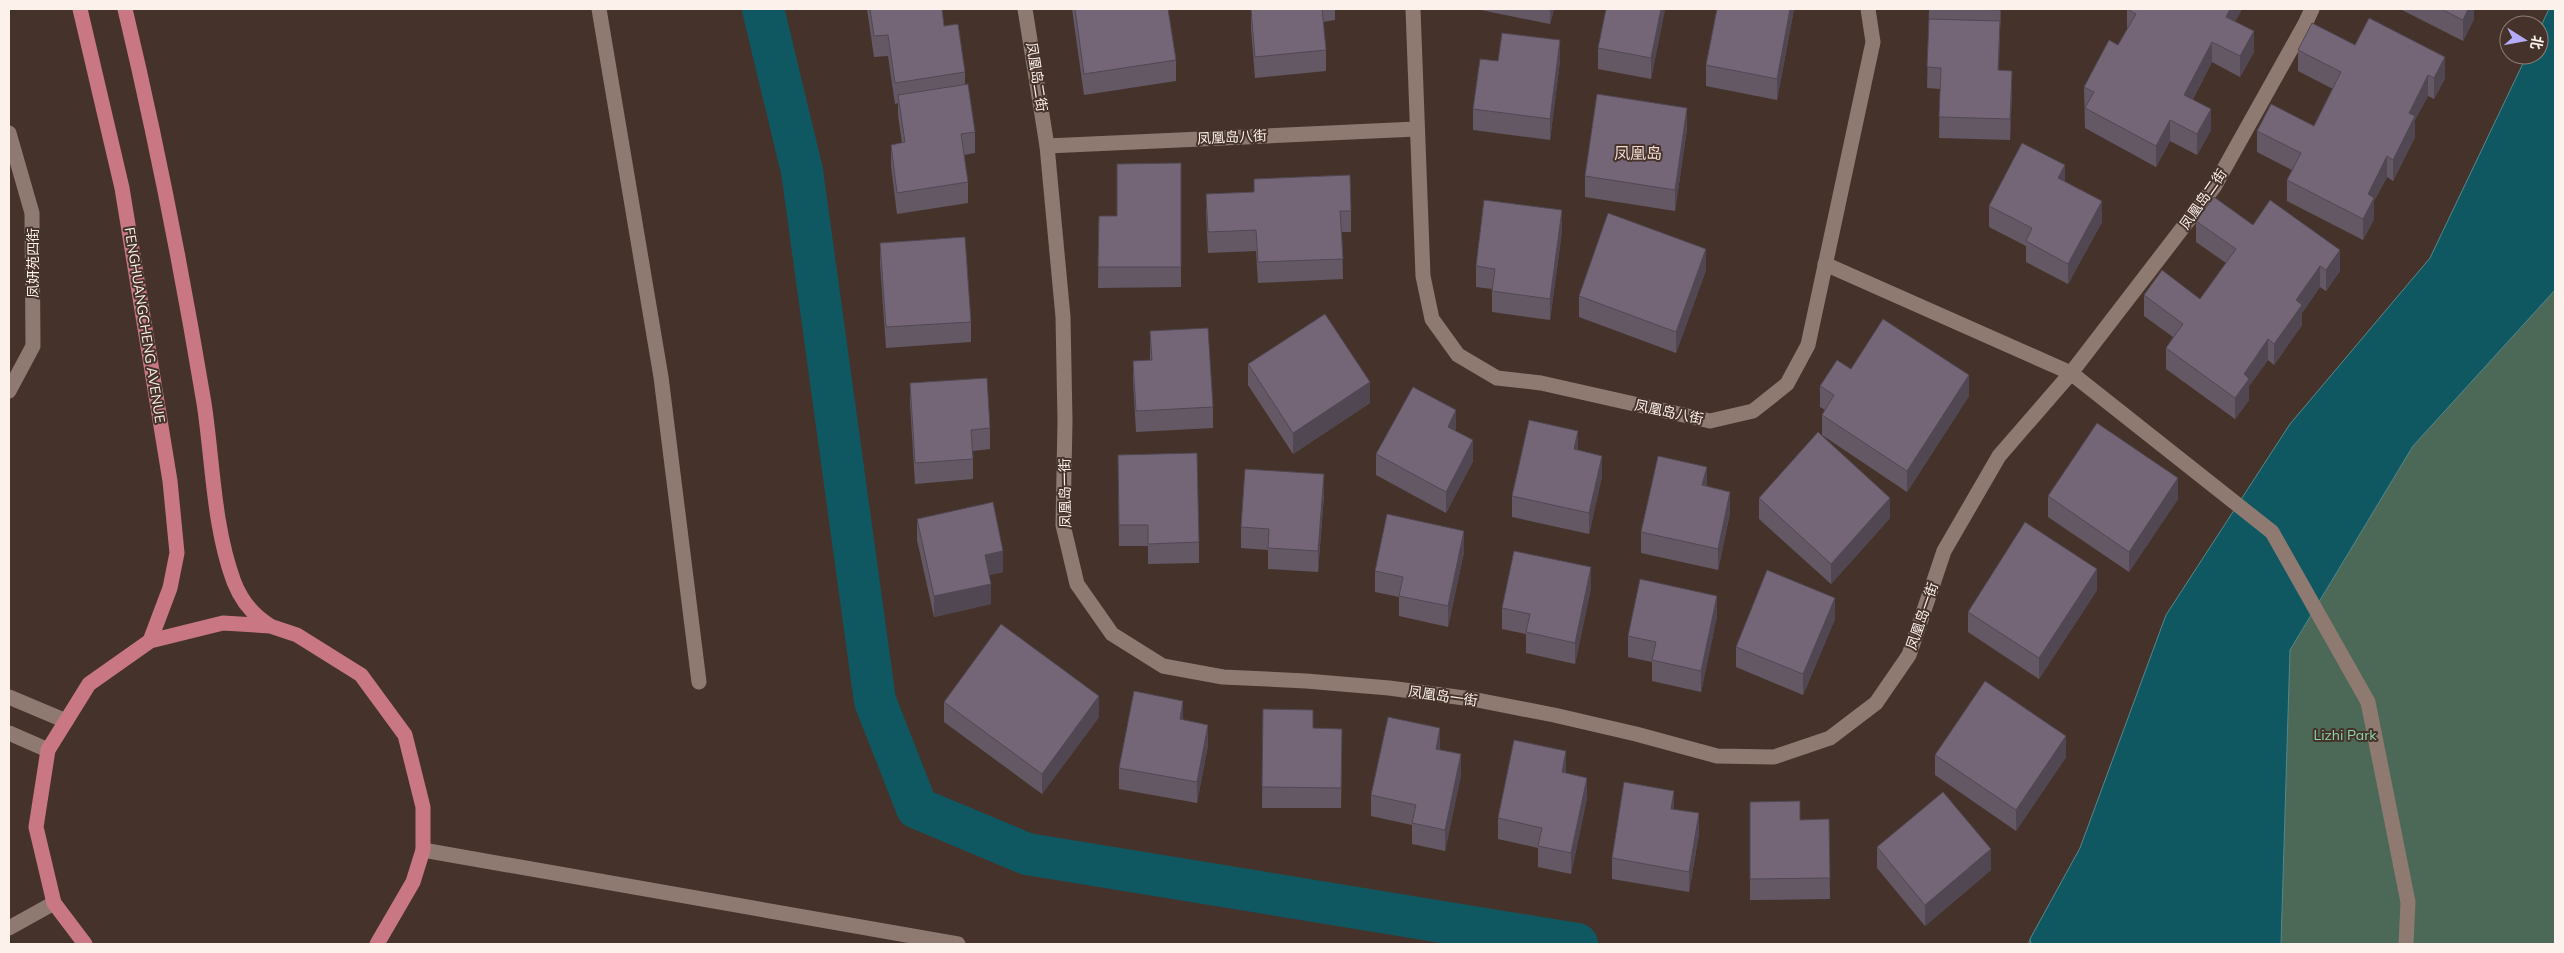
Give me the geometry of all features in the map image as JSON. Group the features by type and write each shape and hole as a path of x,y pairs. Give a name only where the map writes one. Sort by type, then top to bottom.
{"main road":[{"name":"FENGHUANGCHENG AVENUE","path":"80,9 122,188 170,481 177,553 170,588 150,640"},
{"path":"126,9 174,240 204,404 222,542 239,591 253,615 270,626 297,635 361,674 405,735 424,807 422,850 413,882 377,944"},
{"path":"85,944 54,903 36,827 48,750 89,684 150,640 223,623 270,626"}],"street":[{"path":"599,9 661,377 699,682"},
{"name":"凤凰岛二街","path":"1025,9 1047,146"},
{"name":"凤凰岛八街","path":"1413,9 1423,276 1432,319 1458,355 1497,378 1541,383 1710,421 1753,411 1788,384 1808,345 1873,42 1868,9"},
{"name":"凤凰岛二街","path":"2071,373 2214,188 2312,9"},
{"name":"凤凰岛八街","path":"1047,146 1416,129"},
{"name":"凤妍苑四街","path":"9,133 32,214 33,346 9,391"},
{"name":"凤凰岛一街","path":"1047,146 1062,317 1065,533 1077,584 1112,634 1163,666 1223,677 1380,687 1472,699 1609,727 1716,756 1774,757 1830,738 1876,703 1909,655 1944,551 2000,456 2071,373"},
{"path":"1825,264 2071,373 2272,532 2368,702 2408,902 2406,944"},
{"path":"9,697 66,721"},
{"path":"9,733 48,750"},
{"path":"422,850 958,944"},
{"path":"9,928 54,903"}],"green space":[{"name":"Lizhi Park","path":"2549,9 2555,9 2555,944 2027,944 2080,848 2166,615 2290,424 2430,258 2522,65 2549,65 2549,15 2546,15"}],"water":[{"path":"2549,9 2555,9 2555,290 2413,446 2290,650 2281,944 2031,944 2030,939 2080,848 2166,615 2290,424 2430,258 2522,65 2549,65 2549,15 2546,15"}],"building":[{"path":"870,9 942,9 944,26 958,24 965,72 895,83 888,35 874,36"},
{"path":"1075,9 1168,9 1176,60 1084,74"},
{"path":"1251,9 1322,9 1326,50 1255,57"},
{"path":"1606,9 1661,9 1651,58 1598,48"},
{"path":"1717,9 1790,9 1777,79 1706,65"},
{"path":"2127,9 2230,9 2226,17 2254,31 2240,56 2212,42 2184,95 2211,109 2197,134 2170,120 2156,146 2085,108 2094,92 2084,87 2109,40 2118,45 2136,14"},
{"path":"2441,9 2468,9 2463,20"},
{"path":"2369,18 2445,57 2434,78 2428,75 2409,113 2415,116 2393,160 2387,156 2368,194 2374,198 2363,219 2287,180 2301,153 2257,131 2271,104 2314,126 2341,72 2298,50 2312,23 2355,45"},
{"path":"1929,19 2000,21 1998,70 2012,71 2010,119 1939,117 1941,68 1927,67"},
{"path":"1502,33 1560,40 1550,119 1473,109 1480,59 1498,61"},
{"path":"968,84 975,132 961,134 968,182 897,193 891,145 905,142 898,95"},
{"path":"1597,94 1687,108 1675,190 1585,176"},
{"path":"2022,143 2065,165 2058,178 2102,201 2068,264 2026,241 2032,228 1989,206"},
{"path":"1181,163 1181,267 1098,267 1099,216 1117,216 1117,164"},
{"path":"1350,175 1351,211 1340,211 1343,259 1258,262 1256,230 1208,232 1206,194 1254,192 1254,179"},
{"path":"2214,197 2253,225 2270,200 2340,250 2326,270 2320,266 2296,300 2302,305 2274,344 2268,339 2244,374 2249,379 2235,398 2166,348 2183,324 2144,295 2162,270 2200,299 2236,249 2196,221"},
{"path":"1484,200 1562,210 1550,299 1492,291 1495,269 1476,266"},
{"path":"1608,213 1706,249 1676,332 1579,296"},
{"path":"965,237 971,322 886,327 880,243"},
{"path":"1325,314 1370,382 1293,433 1248,364"},
{"path":"1883,319 1969,375 1907,471 1822,415 1834,395 1820,386 1837,360 1851,369"},
{"path":"1208,328 1213,407 1136,411 1133,361 1152,360 1150,331"},
{"path":"987,378 990,428 971,430 973,459 915,463 910,383"},
{"path":"1413,387 1456,410 1448,427 1473,440 1446,492 1376,454"},
{"path":"1529,420 1578,431 1574,449 1602,456 1589,513 1512,496"},
{"path":"2097,423 2178,478 2129,552 2048,496"},
{"path":"1818,432 1890,498 1831,564 1759,498"},
{"path":"1197,453 1199,542 1148,544 1148,525 1119,525 1118,455"},
{"path":"1658,456 1707,467 1702,485 1730,492 1718,549 1641,532"},
{"path":"1245,469 1324,474 1318,551 1268,548 1269,529 1241,527"},
{"path":"993,502 1003,551 985,555 991,584 934,596 917,519"},
{"path":"1387,514 1464,531 1448,606 1399,596 1403,577 1375,571"},
{"path":"2025,522 2097,569 2039,658 1968,612"},
{"path":"1514,551 1591,567 1575,643 1526,632 1530,614 1502,608"},
{"path":"1767,570 1835,598 1803,674 1736,647"},
{"path":"1640,579 1717,596 1701,671 1652,660 1656,642 1628,636"},
{"path":"1001,624 1099,696 1042,774 944,702"},
{"path":"1985,681 2066,736 2016,810 1935,755"},
{"path":"1134,691 1183,701 1180,719 1208,725 1197,782 1119,768"},
{"path":"1263,709 1313,710 1313,728 1342,729 1341,788 1262,787"},
{"path":"1388,717 1440,728 1436,749 1461,754 1445,830 1412,823 1416,805 1371,795"},
{"path":"1514,740 1566,751 1562,772 1587,778 1571,853 1538,846 1542,828 1498,818"},
{"path":"1624,782 1674,791 1671,809 1699,813 1689,872 1612,858"},
{"path":"1943,792 1991,849 1925,905 1877,847"},
{"path":"1800,801 1800,820 1829,819 1830,878 1750,879 1750,802"}],"waterway":[{"path":"763,9 802,171 875,701 917,808 1027,854 1577,944"}],"district":[{"name":"凤凰岛","path":"1638,153"}]}
